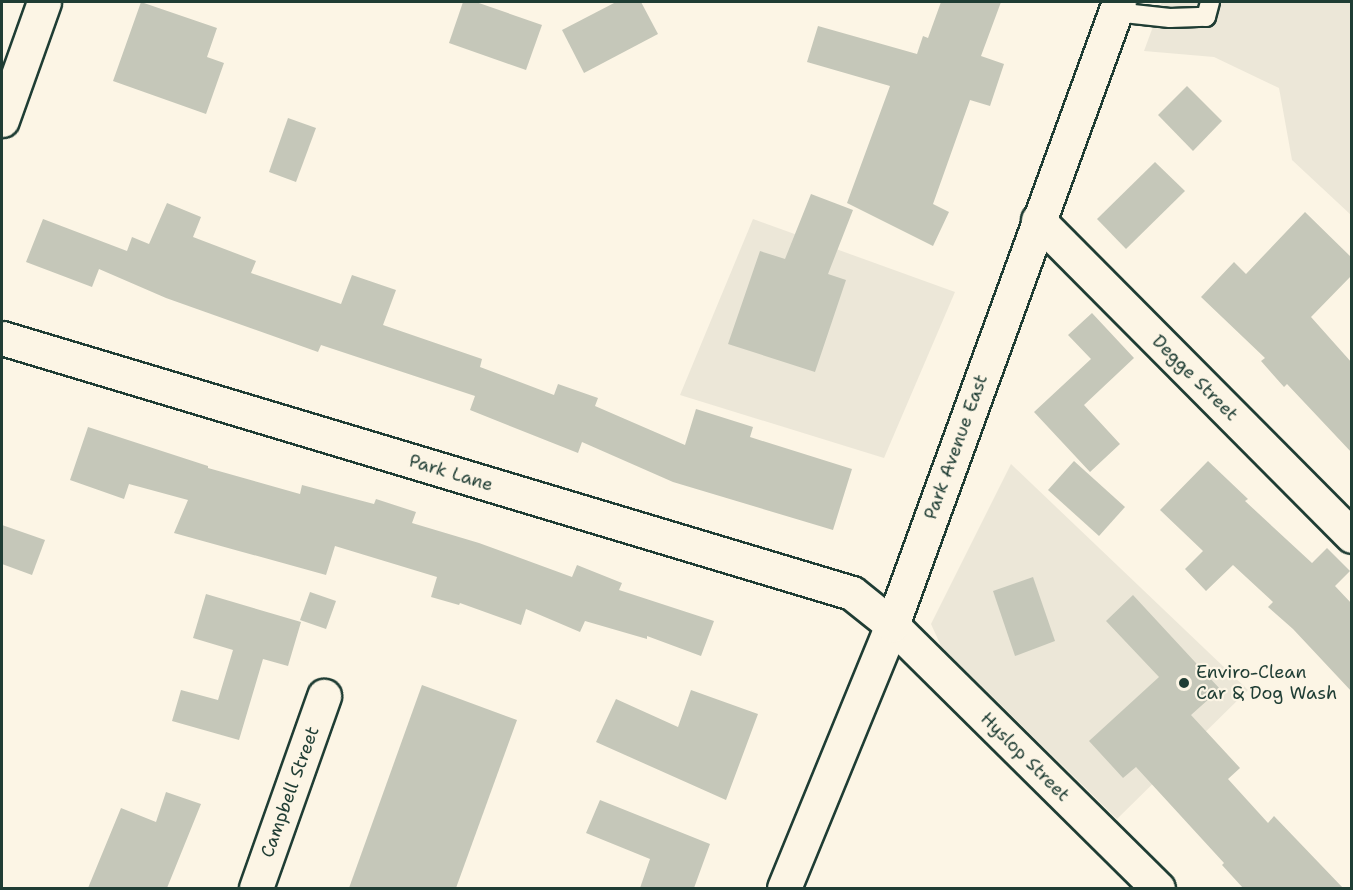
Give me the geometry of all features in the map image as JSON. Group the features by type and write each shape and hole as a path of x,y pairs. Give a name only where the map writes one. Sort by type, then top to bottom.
{"street":[{"path":"2,120 44,2"},
{"name":"Park Avenue East","path":"784,888 892,625 1117,7"},
{"name":"Degge Street","path":"1038,220 1352,536"},
{"name":"Park Lane","path":"2,338 852,593 892,625"},
{"name":"Hyslop Street","path":"892,625 1158,888"},
{"name":"Campbell Street","path":"255,888 324,696"}],"lane":[{"path":"1117,7 1170,18 1206,17 1210,2"}],"shaded area":[{"path":"1162,2 1351,2 1351,215 1292,160 1279,88 1214,57 1144,51"},
{"path":"753,219 955,292 884,458 680,395"},
{"path":"1011,464 1248,690 1117,819 941,646 931,624"}],"building":[{"path":"141,2 217,28 207,57 224,63 206,114 113,81"},
{"path":"463,2 476,2 542,25 526,70 449,43"},
{"path":"616,2 641,2 658,34 584,73 562,30"},
{"path":"941,2 1001,2 981,56 1004,64 990,106 970,100 933,204 949,212 933,246 847,203 890,86 807,62 818,26 917,54 923,36 928,38"},
{"path":"1187,86 1222,121 1193,151 1158,115"},
{"path":"288,118 316,128 296,182 269,172"},
{"path":"1155,162 1185,191 1126,249 1097,219"},
{"path":"811,194 853,210 828,274 846,280 815,372 728,344 760,251 785,259"},
{"path":"167,203 201,217 193,237 256,261 251,273 341,304 352,275 396,290 383,325 482,359 480,367 554,395 558,384 598,398 595,406 685,445 696,409 753,427 750,437 852,469 833,530 673,482 582,442 578,453 470,410 475,396 321,345 318,352 166,298 99,269 92,287 26,262 43,219 127,251 132,237 149,244"},
{"path":"1305,212 1352,258 1352,275 1311,317 1352,363 1352,453 1287,384 1284,387 1261,361 1265,358 1201,297 1234,262 1246,274"},
{"path":"1092,313 1134,358 1084,405 1120,444 1090,472 1034,412 1091,359 1068,335"},
{"path":"88,427 208,466 208,468 300,494 302,485 374,504 376,499 416,512 412,523 479,543 572,577 577,565 622,583 619,590 714,621 701,656 647,636 647,639 585,621 580,632 526,609 521,625 460,603 459,605 431,597 437,577 335,546 326,575 174,533 188,500 129,484 124,499 70,480"},
{"path":"1074,461 1125,507 1099,536 1048,490"},
{"path":"1208,461 1248,499 1245,501 1312,563 1327,548 1350,571 1335,586 1352,604 1352,692 1293,629 1268,607 1273,602 1233,565 1206,591 1185,569 1203,551 1160,510"},
{"path":"2,525 45,540 32,575 2,564"},
{"path":"1033,577 1055,641 1015,656 993,591"},
{"path":"310,592 336,601 326,629 300,620"},
{"path":"206,594 301,622 288,666 263,659 239,740 172,721 181,690 218,700 233,650 193,638"},
{"path":"1133,595 1220,689 1191,715 1240,768 1228,779 1268,823 1274,816 1343,888 1243,888 1222,865 1224,863 1136,767 1123,778 1089,741 1159,677 1106,621"},
{"path":"422,685 517,720 456,888 349,888"},
{"path":"691,690 758,714 726,800 596,742 616,699 678,727"},
{"path":"166,792 201,804 167,888 88,888 121,808 156,822"},
{"path":"600,800 710,844 694,888 640,888 650,859 586,833"}],"place":[{"name":"Enviro-Clean Car & Dog Wash","path":"1184,683"}]}
